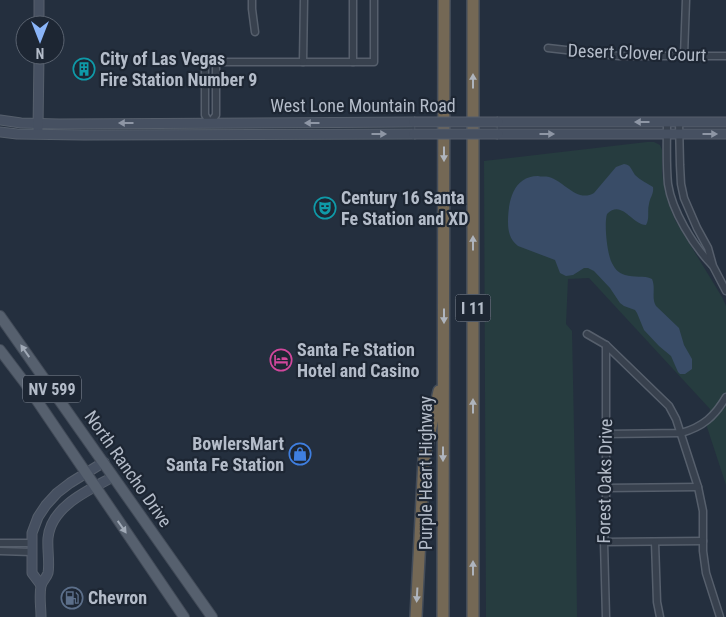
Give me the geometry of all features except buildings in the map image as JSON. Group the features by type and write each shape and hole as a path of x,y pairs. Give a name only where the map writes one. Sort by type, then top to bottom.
{"highway":[{"name":"Purple Heart Highway","path":"443,617 444,0"},
{"name":"I 11","path":"473,0 473,617"},
{"path":"416,617 424,459 444,370"}],"main road":[{"path":"39,0 39,15"},
{"path":"38,134 39,65"},
{"name":"West Lone Mountain Road","path":"0,120 84,124 726,122"},
{"path":"143,123 143,135"},
{"path":"153,135 154,123"},
{"path":"186,123 186,135"},
{"path":"210,123 210,134"},
{"path":"84,124 84,135"},
{"path":"100,135 101,124"},
{"name":"West Lone Mountain Road","path":"0,132 84,135 726,134"},
{"name":"North Rancho Drive","path":"0,316 212,617"},
{"name":"North Rancho Drive","path":"0,350 184,617"},
{"path":"41,585 32,573 32,533 38,517 46,505 63,488 104,462"},
{"path":"41,617 41,585 48,573 48,536 52,523 68,504 113,477"}],"street":[{"path":"252,0 255,32"},
{"path":"303,62 304,0"},
{"path":"353,0 353,62"},
{"path":"216,62 216,115 210,123 205,114 205,62 216,62 374,62 374,0"},
{"path":"684,56 686,0"},
{"name":"Desert Clover Court","path":"548,48 619,56 726,56"},
{"path":"667,122 668,184 672,202 700,253 713,266"},
{"path":"679,122 680,175 684,198 708,248 713,266 726,292"},
{"path":"587,334 606,345 668,406 676,419 698,487 703,511 703,551 706,573 720,617"},
{"name":"Forest Oaks Drive","path":"606,345 606,519 604,542 606,617"},
{"path":"606,434 681,433 690,431 716,413 726,396"},
{"path":"606,488 698,487"},
{"path":"604,542 703,541"},
{"path":"656,542 660,617"},
{"path":"0,543 32,548"},
{"path":"0,551 32,548"}],"green space":[{"path":"654,142 660,145 665,192 675,220 726,306 726,485 707,427 710,409 589,278 568,279 566,324 572,331 577,617 486,617 484,161"}],"water":[{"path":"624,164 630,166 637,177 653,187 653,192 648,207 646,225 641,224 617,209 607,214 607,244 611,261 620,273 652,279 656,306 679,328 684,345 692,359 692,369 685,374 678,372 671,356 644,330 635,310 620,303 610,288 594,271 584,268 573,275 566,276 560,273 555,260 518,246 511,238 509,232 509,206 514,192 523,180 538,176 548,177 555,179 576,193 588,195 594,193 616,167"}],"place":[{"name":"City of Las Vegas Fire Station Number 9","path":"84,69"},
{"name":"Century 16 Santa Fe Station and XD","path":"325,208"},
{"name":"Santa Fe Station Hotel and Casino","path":"281,360"},
{"name":"BowlersMart Santa Fe Station","path":"300,454"},
{"name":"Chevron","path":"72,598"}]}
